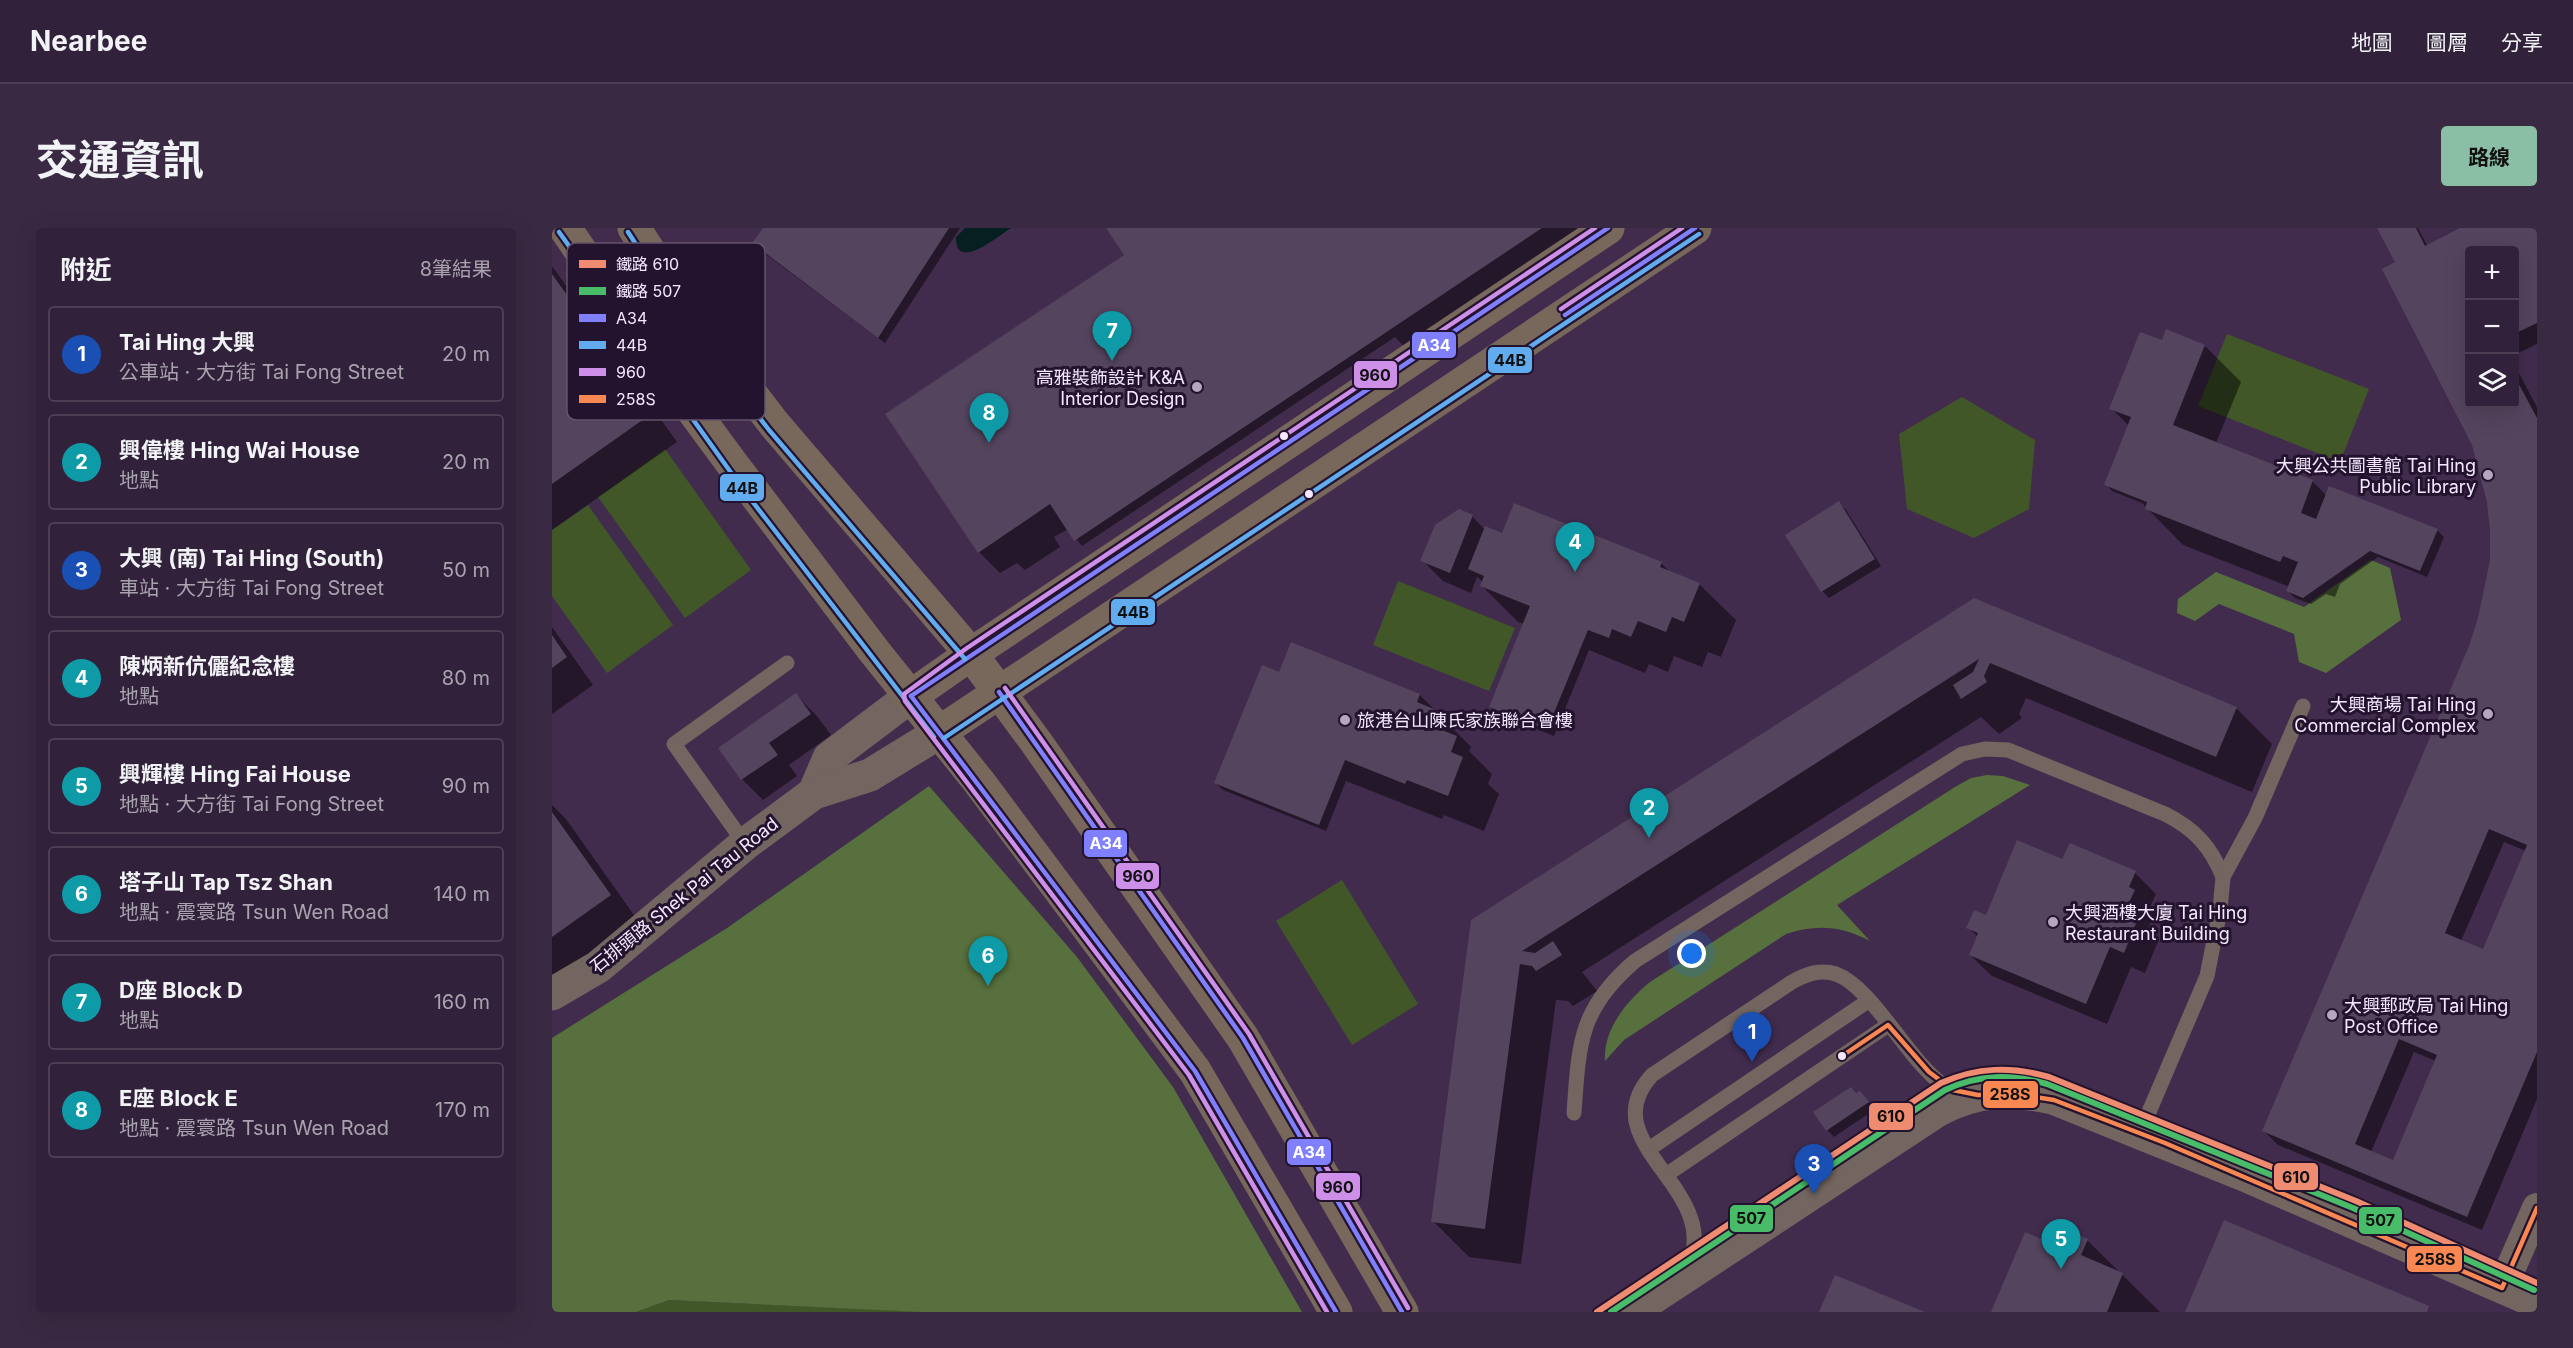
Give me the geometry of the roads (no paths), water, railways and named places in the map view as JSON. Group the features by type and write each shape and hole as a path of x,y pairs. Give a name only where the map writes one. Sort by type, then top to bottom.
{"main road":[{"path":"565,228 575,243"},
{"path":"634,228 644,243"},
{"path":"911,696 970,654 1608,228"},
{"name":"石排頭路 Shek Pai Tau Road","path":"940,732 1695,228"},
{"path":"765,412 970,654 999,692 1243,1038 1403,1308"},
{"path":"700,420 940,732 1194,1071 1336,1312"}],"street":[{"path":"814,793 829,758 911,696"},
{"name":"石排頭路 Shek Pai Tau Road","path":"552,994 598,967 745,844 814,793 870,775 940,732"},
{"path":"1634,1312 1922,1122 1955,1103 1978,1095 2016,1094 2054,1100 2140,1133 2537,1304"},
{"path":"2502,1288 2537,1208"}],"lane":[{"path":"745,844 674,744 787,663"},
{"path":"2140,1133 2207,976 2217,932 2223,877 2255,818 2303,706"},
{"path":"1574,1113 1579,1048 1586,1023 1598,1000 1614,979 1644,955 1962,754 1985,749 2008,750 2166,814 2186,824 2202,839 2215,857 2223,877"},
{"path":"1669,1290 1682,1278 1690,1263 1695,1246 1694,1224 1686,1204 1639,1133 1634,1108 1637,1095 1643,1084 1662,1069 1804,976 1814,972 1836,974 1856,987 1941,1083 1953,1090 1978,1095"},
{"path":"1649,1149 1868,1001"},
{"path":"1666,1175 1888,1025"}],"rail line":[{"name":"610","path":"1597,1312 1941,1083 1968,1074 1994,1070 2021,1071 2049,1077 2356,1201 2537,1283"},
{"name":"507","path":"1611,1312 1945,1090 1970,1081 1995,1077 2021,1078 2047,1084 2353,1208 2534,1290"}],"place":[{"name":"D座 Block D","path":"1112,361"},
{"name":"高雅裝飾設計 K&A Interior Design","path":"1197,387"},
{"name":"E座 Block E","path":"989,443"},
{"name":"大興公共圖書館 Tai Hing Public Library","path":"2488,475"},
{"name":"陳炳新伉儷紀念樓","path":"1575,572"},
{"name":"大興商場 Tai Hing Commercial Complex","path":"2488,714"},
{"name":"旅港台山陳氏家族聯合會樓","path":"1345,720"},
{"name":"興偉樓 Hing Wai House","path":"1649,838"},
{"name":"大興酒樓大廈 Tai Hing Restaurant Building","path":"2053,922"},
{"name":"塔子山 Tap Tsz Shan","path":"988,986"},
{"name":"大興郵政局 Tai Hing Post Office","path":"2332,1015"},
{"name":"Tai Hing 大興","path":"1752,1062"},
{"name":"大興 (南) Tai Hing (South)","path":"1814,1194"},
{"name":"興輝樓 Hing Fai House","path":"2061,1269"}]}
